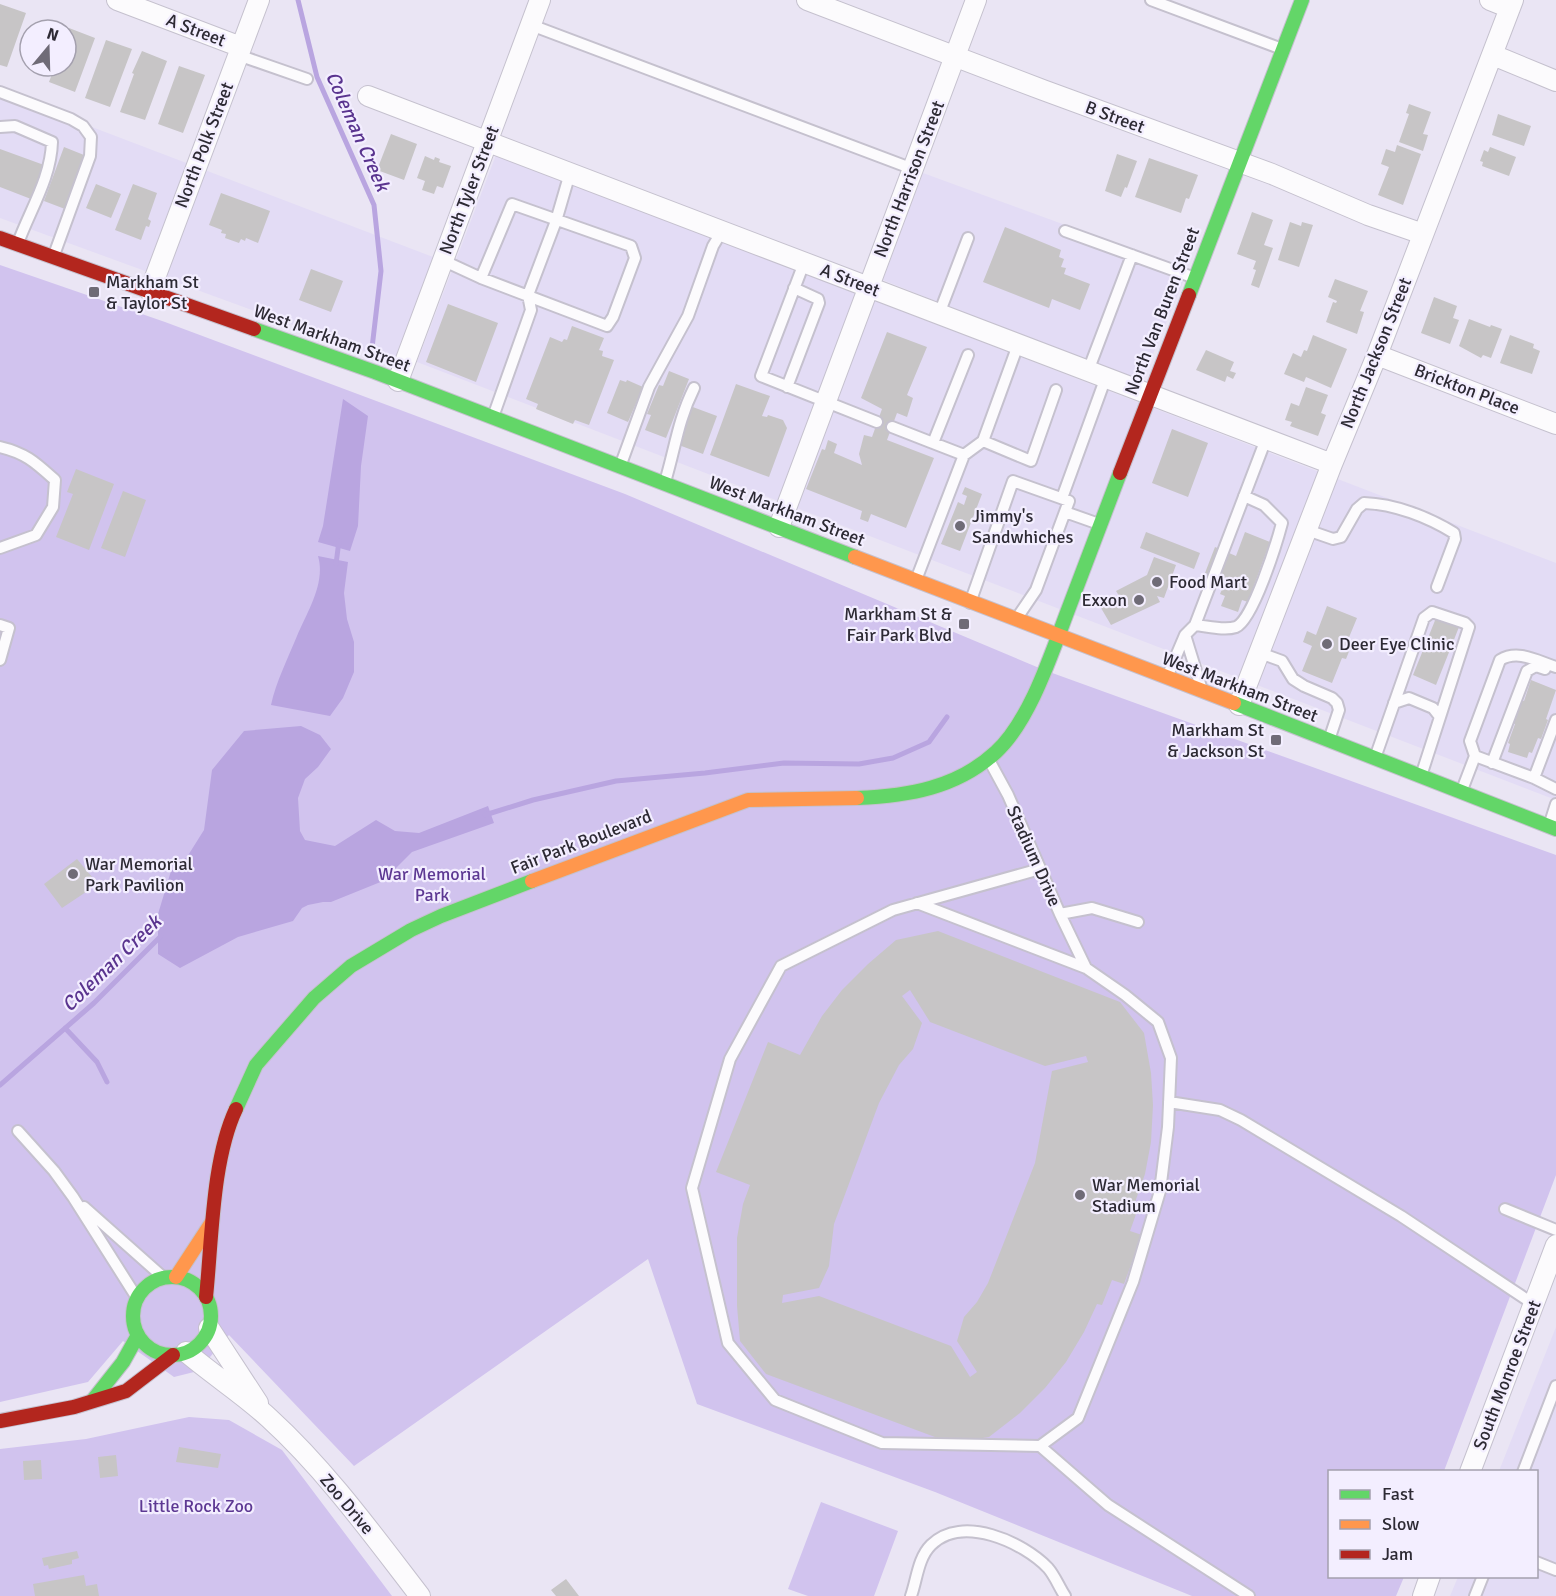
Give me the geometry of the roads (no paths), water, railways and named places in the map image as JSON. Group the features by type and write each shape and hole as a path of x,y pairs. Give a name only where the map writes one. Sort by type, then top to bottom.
{"street":[{"name":"A Street","path":"117,0 239,51"},
{"name":"North Polk Street","path":"150,291 259,0"},
{"name":"North Tyler Street","path":"398,381 540,0"},
{"name":"B Street","path":"807,0 1272,174 1368,215 1423,234"},
{"name":"North Harrison Street","path":"779,526 976,0"},
{"name":"North Van Buren Street","path":"1058,636 1302,0"},
{"path":"1490,0 1512,4"},
{"name":"North Jackson Street","path":"1239,705 1512,4"},
{"path":"1493,55 1556,81"},
{"name":"A Street","path":"368,96 1332,464"},
{"name":"West Markham Street","path":"0,238 398,381 664,482 1552,828"},
{"name":"Brickton Place","path":"1377,355 1556,424"},
{"name":"Fair Park Boulevard","path":"209,1328 211,1310 206,1297 212,1222 223,1144 230,1121 256,1065 314,998 351,966 389,942 441,916 688,820 748,800 867,797 930,790 955,780 1001,746 1024,713 1058,636"},
{"name":"Fair Park Boulevard","path":"137,1298 150,1283 170,1277 212,1222"},
{"name":"South Monroe Street","path":"1471,1470 1556,1245"},
{"path":"170,1277 189,1280 206,1297"},
{"path":"137,1298 132,1318 143,1343 153,1351 179,1354"},
{"path":"0,1421 74,1407 126,1391 179,1354 199,1344 209,1328"},
{"name":"Zoo Drive","path":"209,1328 268,1417"},
{"path":"93,1400 123,1362 138,1335"},
{"name":"Zoo Drive","path":"179,1354 268,1417 312,1462 420,1596"},
{"path":"1423,1596 1429,1578"}],"lane":[{"path":"1150,0 1282,49"},
{"path":"531,26 913,169"},
{"path":"239,51 307,79"},
{"path":"0,93 71,119 83,126 91,137 90,156 53,257"},
{"path":"0,127 15,126 52,142 43,184 18,244"},
{"path":"493,417 531,310 528,295 556,221 570,173"},
{"path":"442,260 482,278 607,326 613,318 635,258 631,246 512,204 482,278"},
{"path":"620,466 649,387 688,316 713,246 722,231"},
{"path":"1065,231 1195,278"},
{"path":"939,314 968,238"},
{"path":"1062,498 1132,255"},
{"path":"804,263 760,376 877,422"},
{"path":"788,387 819,303 818,299 794,288"},
{"path":"915,580 964,455 983,441 1018,345"},
{"path":"933,443 968,354"},
{"path":"664,482 674,452 674,440 694,388"},
{"path":"983,441 1031,461 1056,390"},
{"path":"892,427 964,455"},
{"path":"1167,678 1185,635 1195,625 1266,439"},
{"path":"0,447 29,457 55,480 53,507 36,535 0,548"},
{"path":"970,603 1013,481 1069,501 1036,590 1017,618"},
{"path":"1195,625 1228,628 1238,626 1248,617 1276,545 1282,523 1264,505 1244,496"},
{"path":"1306,530 1333,539 1341,537 1357,509 1364,502 1379,503 1441,525 1454,533 1455,539 1437,587"},
{"path":"1065,512 1100,524"},
{"path":"1375,758 1424,618 1432,612 1465,623 1469,627 1421,776"},
{"path":"0,625 9,628 0,660"},
{"path":"1185,635 1203,692"},
{"path":"1260,652 1282,661 1293,679 1332,698 1337,703 1339,710 1329,741"},
{"path":"1462,792 1474,756 1470,741 1500,660 1509,655 1521,655 1556,668"},
{"path":"1492,763 1527,671 1536,666 1556,675"},
{"path":"1394,703 1409,698 1433,708 1440,717"},
{"path":"1534,778 1556,720"},
{"path":"1474,756 1534,778 1556,789"},
{"name":"Stadium Drive","path":"988,757 1008,795 1060,914 1092,908 1138,922"},
{"path":"1552,828 1556,804"},
{"path":"917,903 1086,968 1125,995 1158,1022 1171,1058 1165,1160 1160,1191 1134,1282 1078,1418 1040,1446 882,1443 776,1400 728,1343 692,1188 730,1059 781,966 893,910 917,903 1040,869"},
{"path":"1060,914 1086,968"},
{"path":"1169,1102 1220,1110 1240,1120 1401,1216 1535,1305"},
{"path":"18,1131 54,1171 73,1197 137,1298"},
{"path":"73,1197 170,1277"},
{"path":"1505,1209 1556,1230"},
{"path":"1524,1470 1556,1386"},
{"path":"1040,1446 1108,1505 1249,1596"},
{"path":"911,1596 920,1563 931,1545 942,1537 965,1531 988,1533 1026,1550 1049,1569 1065,1596"},
{"path":"1538,1563 1556,1570"},
{"path":"1475,1596 1482,1578"}],"waterway":[{"name":"Coleman Creek","path":"298,0 317,77 374,205 381,271 372,348"},
{"name":"Coleman Creek","path":"336,564 339,541"},
{"path":"485,815 533,800 616,781 784,763 859,764 893,758 929,742 947,717"},
{"name":"Coleman Creek","path":"0,1085 94,1003 161,936"},
{"path":"65,1028 97,1062 107,1082"}],"place":[{"name":"Markham St & Taylor St","path":"94,292"},
{"name":"Jimmy's Sandwhiches","path":"960,526"},
{"name":"Food Mart","path":"1157,582"},
{"name":"Exxon","path":"1139,600"},
{"name":"Markham St & Fair Park Blvd","path":"964,624"},
{"name":"Deer Eye Clinic","path":"1327,644"},
{"name":"Markham St & Jackson St","path":"1276,740"},
{"name":"War Memorial Park Pavilion","path":"73,874"},
{"name":"War Memorial Stadium","path":"1080,1195"}],"park label":[{"name":"War Memorial Park","path":"432,884"},
{"name":"Little Rock Zoo","path":"196,1506"}]}
